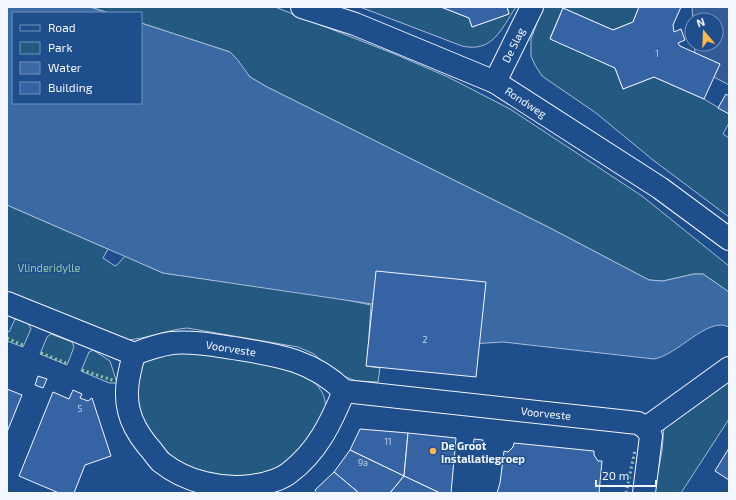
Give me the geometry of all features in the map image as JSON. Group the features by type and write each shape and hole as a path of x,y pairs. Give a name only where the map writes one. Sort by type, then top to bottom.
{"street":[{"name":"Rondweg","path":"302,7 355,24 494,82 660,188 729,238"},
{"name":"De Slag","path":"494,82 532,7"},
{"path":"7,303 134,354 128,375 126,393 129,412 138,434 161,461 187,477 213,485 241,487 266,484 288,474 310,454 324,436 344,391"},
{"name":"Voorveste","path":"134,354 154,346 173,343 200,343 282,356 310,366 330,378 344,391 638,423 646,428"},
{"path":"644,493 651,436 646,428 729,368"}],"green space":[{"path":"90,7 275,7 397,55 448,77 510,109 642,196 729,266 729,292 703,274 694,274 663,281 649,280 550,228 267,87 250,77 230,52 142,23 142,12 106,12"},
{"path":"360,7 441,7 469,18 472,27 509,14 507,7 516,7 500,31 489,43 473,47 462,46"},
{"path":"543,7 639,7 633,22 613,30 563,8 550,38 615,68 623,89 654,77 704,99 729,114 729,123 723,134 729,138 729,217 653,160 596,113 542,76 531,56 531,39"},
{"name":"Vlinderidylle","path":"7,205 108,249 103,258 115,266 125,256 163,273 327,296 371,305 367,366 380,368 378,382 356,381 334,372 314,354 298,347 187,328 126,340 7,292"},
{"path":"15,319 28,323 31,329 23,347 7,341 7,331 9,332"},
{"path":"51,334 72,342 74,347 67,365 40,354 47,337"},
{"path":"93,350 110,361 117,383 109,383 81,371 89,352"},
{"path":"181,351 281,365 297,371 313,381 324,396 326,406 321,421 293,456 278,467 261,473 242,477 223,476 204,473 187,466 171,456 154,438 140,414 135,395 140,365 151,359"},
{"path":"729,379 729,419 681,493 654,493 662,451 664,427"}],"shaded area":[{"path":"692,7 729,7 729,85 714,77 719,64 695,52 724,52 724,12 692,12"}],"water":[{"path":"7,7 90,7 106,12 12,12 12,104 142,104 142,23 230,52 250,77 267,87 550,228 649,280 663,281 694,274 703,274 729,292 729,327 721,325 702,331 673,351 654,359 503,342 471,344 399,308 163,273 7,205"}],"building":[{"path":"441,7 507,7 509,14 472,27 469,18"},
{"path":"639,7 681,7 673,25 674,32 681,29 684,40 678,43 684,48 684,52 693,52 720,64 704,99 654,77 623,89 615,68 550,39 563,8 613,30 633,22"},
{"path":"726,94 729,96 729,114 718,108"},
{"path":"376,271 486,282 476,377 366,366"},
{"path":"38,376 47,379 43,388 35,385"},
{"path":"7,389 22,395 7,432"},
{"path":"73,390 82,394 80,398 88,401 92,398 111,456 85,465 74,493 59,493 19,476 53,392 69,399"},
{"path":"360,429 408,433 404,476 350,450"},
{"path":"408,433 456,438 451,493 440,493 404,476"},
{"path":"474,439 483,440 482,448 473,448"},
{"path":"514,443 594,451 594,455 598,461 602,461 599,493 497,493 500,483 504,451 508,452 513,447"},
{"path":"729,448 729,480 715,471"},
{"path":"350,450 404,476 390,493 359,493 334,472"},
{"path":"334,472 359,493 317,493 315,490"},
{"path":"404,476 440,493 390,493"}],"hedge":[{"path":"7,338 23,345"},
{"path":"41,353 66,363"},
{"path":"82,370 115,381"},
{"path":"626,493 635,450"}],"place":[{"name":"De Groot Installatiegroep","path":"433,451"}]}
